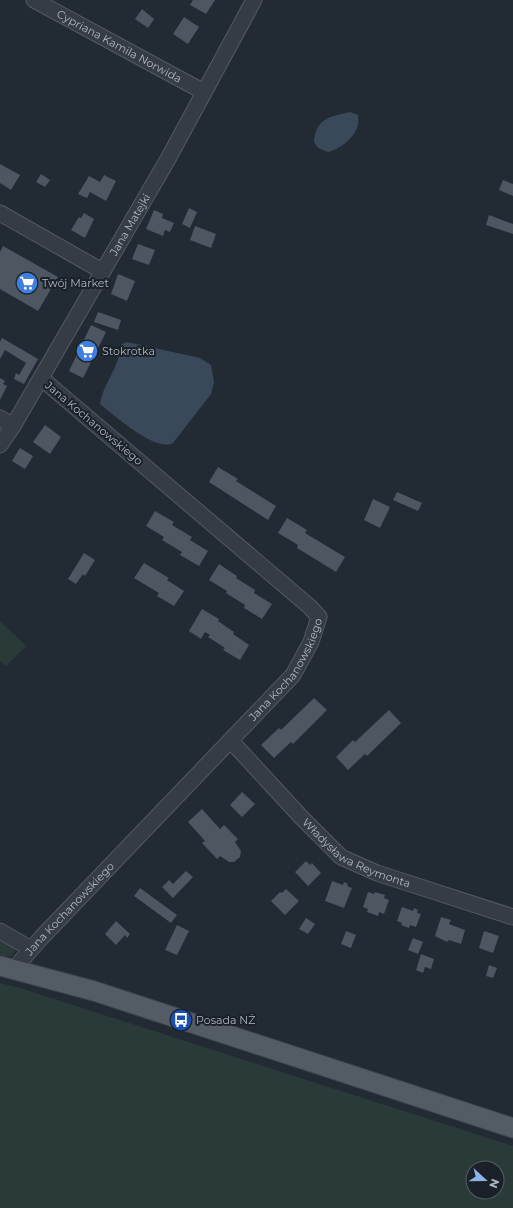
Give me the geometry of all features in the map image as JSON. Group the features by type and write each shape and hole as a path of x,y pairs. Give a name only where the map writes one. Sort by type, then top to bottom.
{"main road":[{"path":"7,968 94,991 513,1128"}],"street":[{"name":"Cypriana Kamila Norwida","path":"34,0 204,92"},
{"name":"Jana Matejki","path":"0,445 6,422 41,378 204,92 254,0"},
{"path":"0,214 102,271"},
{"name":"Jana Kochanowskiego","path":"7,968 31,949 293,675 311,642 319,617 298,597 41,378"},
{"name":"Władysława Reymonta","path":"231,741 301,817 341,857 377,873 513,917"},
{"path":"0,931 31,949"}],"shaded area":[{"path":"0,621 26,646 6,666 0,661"},
{"path":"0,937 13,945 15,951 12,956 0,956"},
{"path":"0,983 20,988 513,1146 513,1208 0,1208"}],"water":[{"path":"350,112 358,115 358,126 352,136 341,146 332,151 328,152 318,148 314,142 315,134 321,123 330,117"},
{"path":"127,342 200,358 211,365 214,382 211,394 173,443 166,445 156,443 146,438 125,424 100,404 103,393 118,360 120,348 122,344"}],"building":[{"path":"193,0 215,0 206,14 190,5"},
{"path":"142,9 154,19 148,28 135,19"},
{"path":"184,17 199,27 188,44 173,34"},
{"path":"0,164 20,175 11,190 0,183"},
{"path":"41,174 50,180 45,187 36,182"},
{"path":"104,175 116,181 106,201 90,192 87,198 78,194 89,176 100,182"},
{"path":"503,180 513,184 513,196 499,190"},
{"path":"189,208 197,212 190,228 182,224"},
{"path":"154,210 163,214 162,218 174,223 170,232 165,230 163,236 146,229"},
{"path":"84,213 94,219 85,238 71,230 79,217 81,218"},
{"path":"489,215 513,224 513,234 486,225"},
{"path":"195,226 216,234 211,248 190,240"},
{"path":"138,244 155,250 149,265 132,259"},
{"name":"Twój Market","path":"3,246 58,277 38,311 0,289 0,252"},
{"path":"118,274 135,281 127,301 111,294"},
{"path":"98,312 121,320 118,330 94,322"},
{"name":"Stokrotka","path":"91,325 106,332 83,378 69,371"},
{"path":"2,338 38,359 24,384 14,379 16,373 19,375 26,363 5,350 0,359 0,342"},
{"path":"0,378 5,381 3,384 7,386 0,400"},
{"path":"45,425 61,437 50,454 33,442"},
{"path":"20,448 33,456 25,469 12,461"},
{"path":"218,467 238,479 236,481 276,506 268,520 209,482"},
{"path":"397,492 422,503 418,511 393,500"},
{"path":"373,499 390,507 380,528 364,520"},
{"path":"155,511 174,522 172,525 192,537 190,540 208,551 199,566 180,555 182,552 162,540 164,537 146,526"},
{"path":"287,518 307,530 305,533 345,557 336,572 297,548 298,545 278,533"},
{"path":"84,553 95,560 85,576 83,574 76,584 68,579"},
{"path":"144,563 169,578 167,580 184,591 174,606 157,596 159,593 134,578"},
{"path":"219,564 237,576 236,578 255,590 254,593 272,604 262,619 244,608 245,605 226,593 227,591 209,580"},
{"path":"202,609 219,619 218,621 234,632 233,634 249,645 240,660 223,650 225,648 208,637 210,635 205,632 201,639 189,631"},
{"path":"314,698 327,710 293,744 291,742 274,758 261,745 279,728 281,730"},
{"path":"389,710 401,723 367,756 365,754 348,770 336,757 353,740 355,742"},
{"path":"242,792 255,804 242,817 230,805"},
{"path":"202,809 220,829 224,825 238,839 235,842 241,851 240,857 234,862 229,862 220,856 217,859 202,843 205,841 188,822"},
{"path":"306,861 310,865 312,863 321,873 308,886 295,872"},
{"path":"186,871 193,877 173,898 162,887 169,880 173,884"},
{"path":"332,881 343,885 344,882 348,884 347,886 352,888 344,908 325,901"},
{"path":"140,888 177,915 171,923 134,896"},
{"path":"286,889 299,901 285,915 271,901 280,892 282,893"},
{"path":"368,892 374,894 375,892 385,895 384,898 389,900 384,914 379,912 378,916 367,912 368,909 363,907"},
{"path":"402,907 413,911 414,908 418,910 417,913 421,914 416,927 410,925 409,928 401,925 402,923 397,921"},
{"path":"441,917 451,920 449,924 465,930 461,944 449,940 447,942 435,936"},
{"path":"306,918 315,924 308,934 299,929"},
{"path":"116,921 130,934 127,938 125,935 116,945 105,934"},
{"path":"177,925 189,931 177,955 165,950"},
{"path":"346,931 356,935 351,948 341,944"},
{"path":"484,931 499,936 493,953 479,948"},
{"path":"413,938 423,942 418,954 408,950"},
{"path":"421,954 434,959 431,969 425,967 423,973 416,970"},
{"path":"489,965 497,968 493,978 486,976"}],"place":[{"name":"Twój Market","path":"27,283"},
{"name":"Stokrotka","path":"87,351"},
{"name":"Posada NŻ","path":"181,1020"}]}
